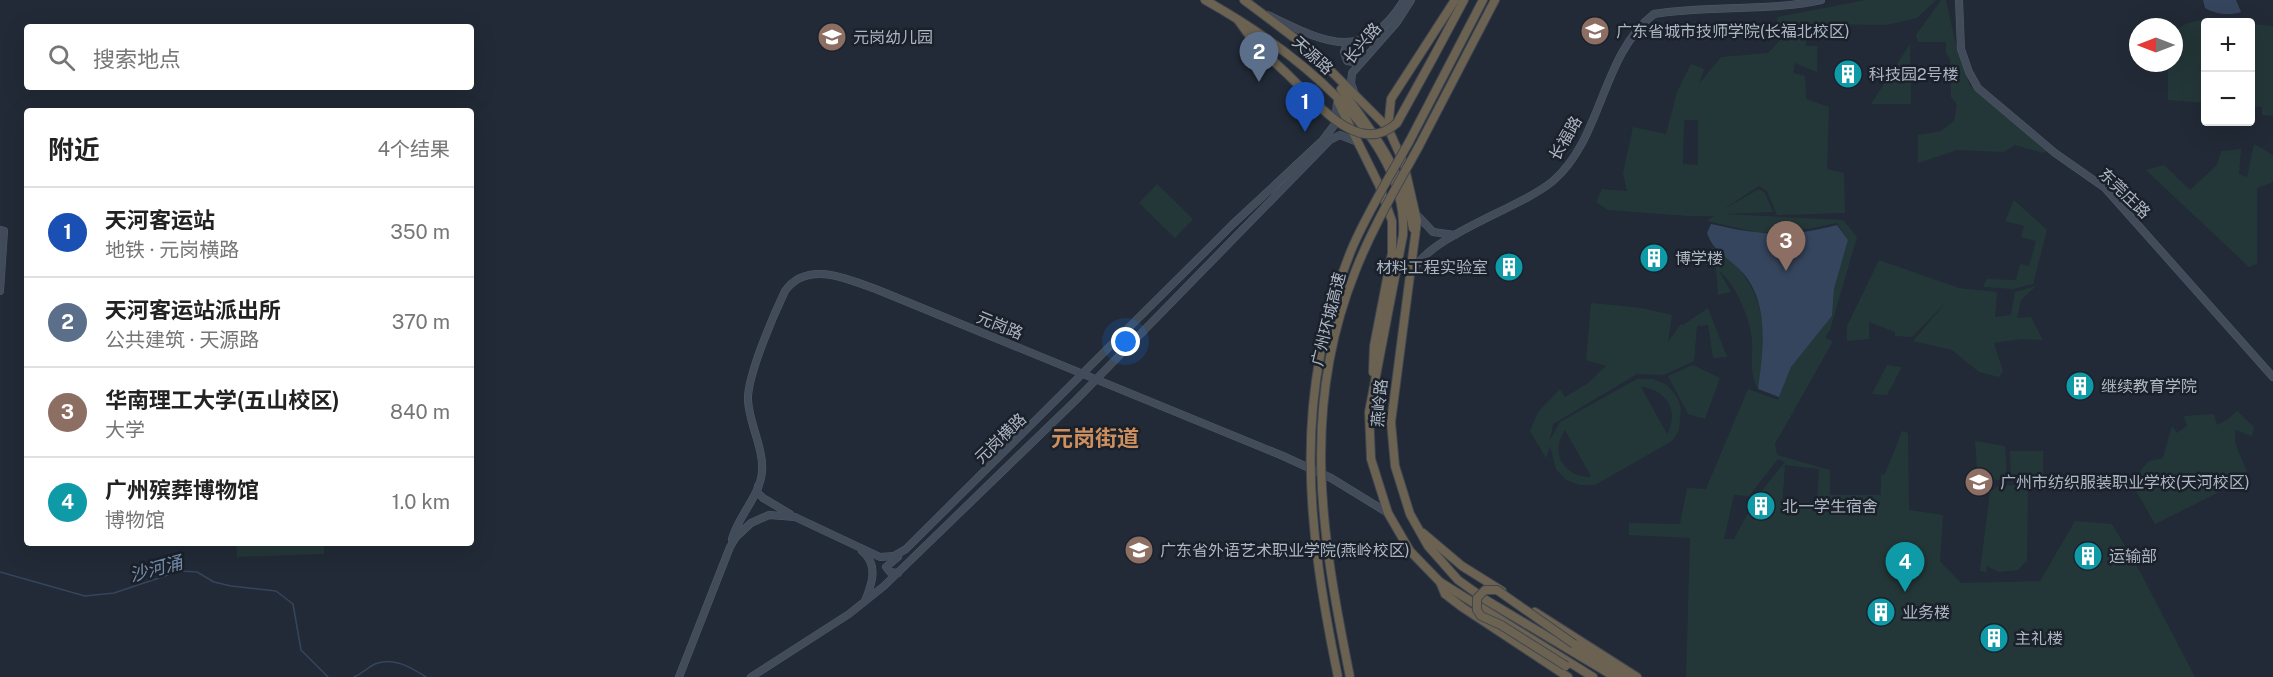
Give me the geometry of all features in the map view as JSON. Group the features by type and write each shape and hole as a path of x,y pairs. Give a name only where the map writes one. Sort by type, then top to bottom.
{"highway":[{"name":"天源路","path":"1205,0 1236,17 1299,60 1337,99"},
{"name":"天源路","path":"1244,0 1320,59"},
{"path":"1388,128 1391,99 1455,0"},
{"path":"1236,17 1256,45 1345,127 1359,135 1372,136 1388,131 1400,120 1464,0"},
{"name":"广州环城高速","path":"1338,677 1320,574 1310,494 1310,445 1315,387 1329,317 1347,263 1370,211 1409,142 1483,0"},
{"name":"广州环城高速","path":"1350,677 1330,573 1320,492 1320,448 1324,404 1334,342 1354,274 1377,220 1419,146 1495,0"},
{"path":"1320,59 1373,130 1390,159 1408,206 1415,242"},
{"name":"燕岭路","path":"1320,59 1388,128 1400,151 1416,215 1415,242 1393,395 1391,433 1399,482 1416,526 1436,556 1466,586 1615,677"},
{"path":"1337,99 1355,141 1379,185 1393,231 1390,266 1374,346 1372,384"},
{"name":"燕岭路","path":"1337,99 1363,128 1379,151 1403,215 1400,250 1372,384 1369,412 1369,446 1376,482 1388,513 1410,551 1440,582 1593,677"},
{"path":"1416,526 1462,566 1637,677"},
{"path":"1440,582 1445,594 1462,607 1568,677"},
{"path":"1583,677 1506,628 1480,616 1476,610 1477,598 1485,590 1497,590 1626,677"}],"street":[{"name":"长兴路","path":"1258,10 1316,38 1347,43 1362,40 1378,32 1404,0"},
{"name":"长兴路","path":"1364,105 1351,83 1352,73 1397,22 1411,0"},
{"name":"长福路","path":"1410,277 1425,255 1530,196 1563,170 1580,143 1625,50 1647,19 1654,14 1694,9 1739,9 1821,0"},
{"name":"东莞庄路","path":"1959,0 1961,49 1969,72 1978,88 2055,153 2105,188 2273,377"},
{"path":"1347,43 1344,52 1347,61 1360,63"},
{"name":"元岗横路","path":"755,676 864,604 1095,380 1328,138 1335,124 1337,99"},
{"path":"1328,138 1340,135 1355,141"},
{"name":"元岗横路","path":"680,677 730,548 741,530 759,518 779,515 795,517 880,557 894,556 906,549 1084,375 1233,224 1328,138"},
{"path":"1416,215 1433,232 1457,235"},
{"path":"0,230 4,231 4,256 0,291"},
{"name":"元岗路","path":"758,486 761,465 749,410 749,389 785,291 802,276 825,274 856,282 1202,422 1331,478 1388,513"},
{"path":"758,486 758,492 763,498 795,517"},
{"path":"730,548 737,522 758,486"},
{"path":"859,549 869,559 873,572 871,587 864,604"},
{"path":"898,573 887,570 887,564 906,549"}],"shaded area":[{"path":"1866,0 1936,0 1917,18 1887,25 1810,24 1810,28 1805,28 1806,46 1817,46 1817,72 1795,63 1793,73 1805,76 1806,99 1829,107 1827,169 1844,173 1845,213 1777,215 1767,191 1759,186 1721,211 1759,189 1765,193 1773,212 1723,214 1843,220 1857,237 1830,330 1825,338 1833,341 1775,444 1777,455 1830,470 1830,495 1881,495 1881,475 1885,474 1902,431 1908,433 1909,510 1943,515 1940,561 1961,583 2040,581 2075,521 2112,524 2138,568 2195,677 1686,677 1690,538 1629,535 1629,523 1680,524 1687,488 1706,489 1748,389 1778,400 1791,367 1832,316 1834,289 1848,240 1837,223 1808,229 1759,233 1707,221 1714,216 1608,210 1596,202 1602,189 1627,191 1623,173 1633,127 1666,134 1677,92 1691,64 1704,69 1699,84 1721,57 1768,53 1779,41 1777,17","holes":["1684,120 1698,120 1698,165 1683,164","1778,459 1785,462 1756,498 1734,539 1724,539 1734,495 1749,496","1785,465 1819,469 1817,502 1793,501 1792,507 1782,507"]},
{"path":"1941,0 1946,0 1955,41 1970,86 2051,149 2043,153 2015,145 2004,152 1957,150 1918,163 1918,135 1941,131 1954,121 1957,104 1951,97 1950,59 1946,53 1946,42 1918,42 1916,35"},
{"path":"2201,20 2201,103 2168,100 2168,72 2183,72 2183,26"},
{"path":"2255,24 2273,26 2273,116 2262,115 2262,107 2255,106"},
{"path":"1910,44 1911,104 1871,104"},
{"path":"2254,144 2273,155 2273,182 2257,188 2257,264 2249,267 2146,170 2164,165 2190,190 2217,165 2221,151 2241,149 2239,174 2247,177"},
{"path":"1157,184 1193,219 1175,238 1139,203"},
{"path":"2014,200 2047,230 2033,284 2013,289 1983,287 1987,279 2016,280 2020,264 2029,266 2036,241 2021,237 2024,226 2005,221"},
{"path":"1712,247 1741,271 1758,302 1763,345 1758,389 1752,368 1751,333 1739,299 1725,276 1719,271 1731,292 1718,295 1716,268 1701,263"},
{"path":"1879,260 1959,288 1997,292 1995,317 2011,315 2015,292 2036,286 2021,300 2017,318 2031,317 2043,340 2021,339 1994,343 2003,371 1999,377 1979,372 1952,350 1913,341 1947,301 1912,337 1895,336 1895,332 1869,322 1869,339 1847,341 1847,326"},
{"path":"1591,303 1642,308 1672,315 1668,342 1681,324 1683,325 1708,308 1727,357 1713,358 1708,325 1697,326 1694,361 1664,375 1637,374 1553,424 1550,440 1560,422 1637,379 1653,379 1667,385 1677,397 1681,408 1679,431 1672,441 1595,485 1580,485 1566,480 1556,469 1550,446 1546,458 1530,431 1538,412 1560,389 1565,397 1587,384 1606,366 1586,360","holes":["1641,387 1657,392 1668,403 1672,417 1667,434","1565,430 1591,476 1591,477 1573,473 1562,462 1559,447"]},
{"path":"1693,365 1720,378 1705,419 1688,414 1668,376"},
{"path":"1887,365 1902,367 1887,395 1872,394"},
{"path":"2237,411 2254,427 2252,436 2235,430 2235,443 2249,477 2155,524 2131,482 2149,461 2163,458 2172,426 2177,433 2187,426 2184,416 2214,414 2217,425"},
{"path":"1975,441 2005,446 2007,479 1978,482"},
{"path":"2010,451 2043,451 2043,476 2011,478"},
{"path":"2021,485 2028,491 2027,560 2018,570 1999,572 1987,566 1986,572 1980,571 1990,492 1998,486"},
{"path":"236,546 324,546 324,554 237,557"}],"water":[{"path":"2203,0 2236,0 2241,12 2228,14 2213,12 2205,8"},
{"path":"1711,224 1774,234 1804,232 1837,225 1848,240 1834,289 1832,316 1791,367 1779,397 1758,389 1763,344 1761,314 1757,299 1752,285 1743,273 1718,251 1710,240 1707,233"}],"waterway":[{"name":"沙河涌","path":"0,572 85,596 114,593 180,571 197,572 214,582 231,586 276,591 293,604 301,650 328,677"},
{"name":"沙河涌","path":"354,677 375,664 389,661 402,664 426,677"}],"place":[{"name":"广东省城市技师学院(长福北校区)","path":"1595,31"},
{"name":"元岗幼儿园","path":"832,37"},
{"name":"科技园2号楼","path":"1848,74"},
{"name":"天河客运站派出所","path":"1259,82"},
{"name":"天河客运站","path":"1305,132"},
{"name":"博学楼","path":"1654,258"},
{"name":"材料工程实验室","path":"1509,267"},
{"name":"华南理工大学(五山校区)","path":"1786,271"},
{"name":"继续教育学院","path":"2080,386"},
{"name":"广州市纺织服装职业学校(天河校区)","path":"1979,482"},
{"name":"北一学生宿舍","path":"1761,506"},
{"name":"广东省外语艺术职业学院(燕岭校区)","path":"1139,550"},
{"name":"运输部","path":"2088,556"},
{"name":"广州殡葬博物馆","path":"1905,592"},
{"name":"业务楼","path":"1881,612"},
{"name":"主礼楼","path":"1994,638"}],"district":[{"name":"元岗街道","path":"1095,438"}]}
